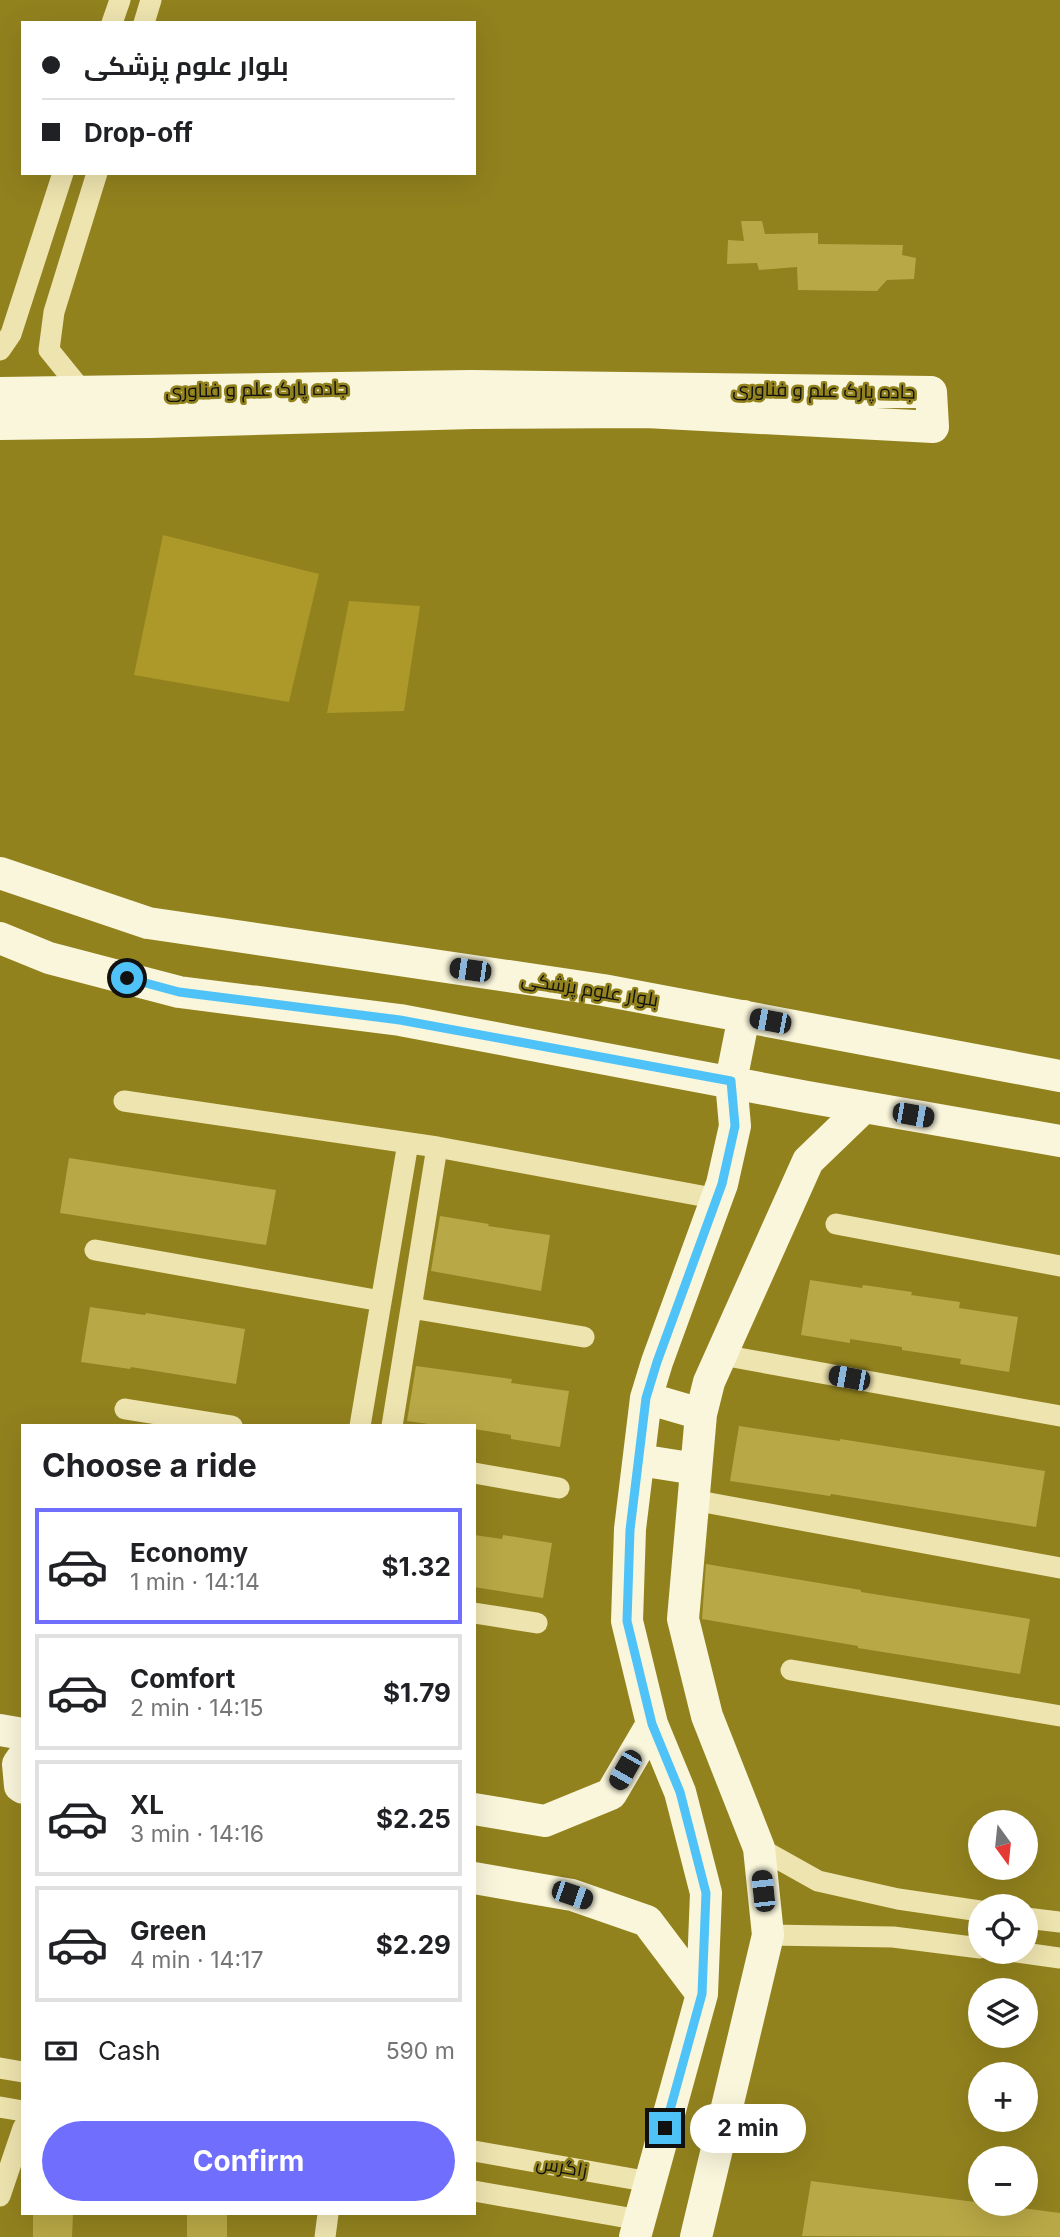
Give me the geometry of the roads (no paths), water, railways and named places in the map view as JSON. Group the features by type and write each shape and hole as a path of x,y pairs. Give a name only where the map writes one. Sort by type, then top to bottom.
{"street":[{"path":"113,21 120,0"},
{"path":"145,21 151,0"},
{"path":"0,350 11,334 63,175"},
{"path":"83,392 49,350 54,312 96,175"},
{"name":"جاده پارک علم و فناوری","path":"0,393 472,399 931,392 933,427 646,412 472,399 136,423 0,424"},
{"name":"بلوار علوم پزشکی","path":"0,873 148,923 603,990 1060,1076"},
{"path":"0,938 49,958 179,992 400,1020 1060,1141"},
{"path":"638,2229 702,1994 706,1893 680,1792 652,1724 627,1621 630,1530 646,1398 722,1184 735,1126 731,1081 744,1016"},
{"path":"124,1101 437,1147 702,1196"},
{"path":"696,2237 768,1935 759,1848 707,1716 682,1619 701,1414 709,1382 808,1161 864,1107"},
{"path":"360,1424 408,1143"},
{"path":"392,1424 437,1147"},
{"path":"835,1224 1060,1266"},
{"path":"95,1250 381,1301"},
{"path":"411,1308 584,1337"},
{"path":"722,1355 1060,1416"},
{"path":"646,1398 701,1414"},
{"path":"125,1409 219,1424"},
{"path":"639,1460 695,1484 1060,1568"},
{"path":"476,1473 559,1488"},
{"path":"476,1613 537,1623"},
{"path":"791,1670 1060,1716"},
{"path":"476,1809 545,1821 611,1794 652,1724"},
{"path":"0,1731 21,1734"},
{"path":"21,1760 18,1764 21,1787"},
{"path":"0,1795 21,1799"},
{"path":"759,1848 818,1881 898,1899 968,1909"},
{"path":"476,1878 572,1895 647,1921 702,1994"},
{"path":"1038,1919 1060,1922"},
{"path":"768,1935 893,1937 968,1946"},
{"path":"1038,1955 1060,1958"},
{"path":"0,2068 21,2072"},
{"path":"0,2108 21,2112"},
{"path":"0,2196 21,2134"},
{"name":"زاگرس","path":"476,2151 650,2182"},
{"name":"زاگرس","path":"476,2191 638,2229"},
{"path":"326,2237 328,2215"}]}
